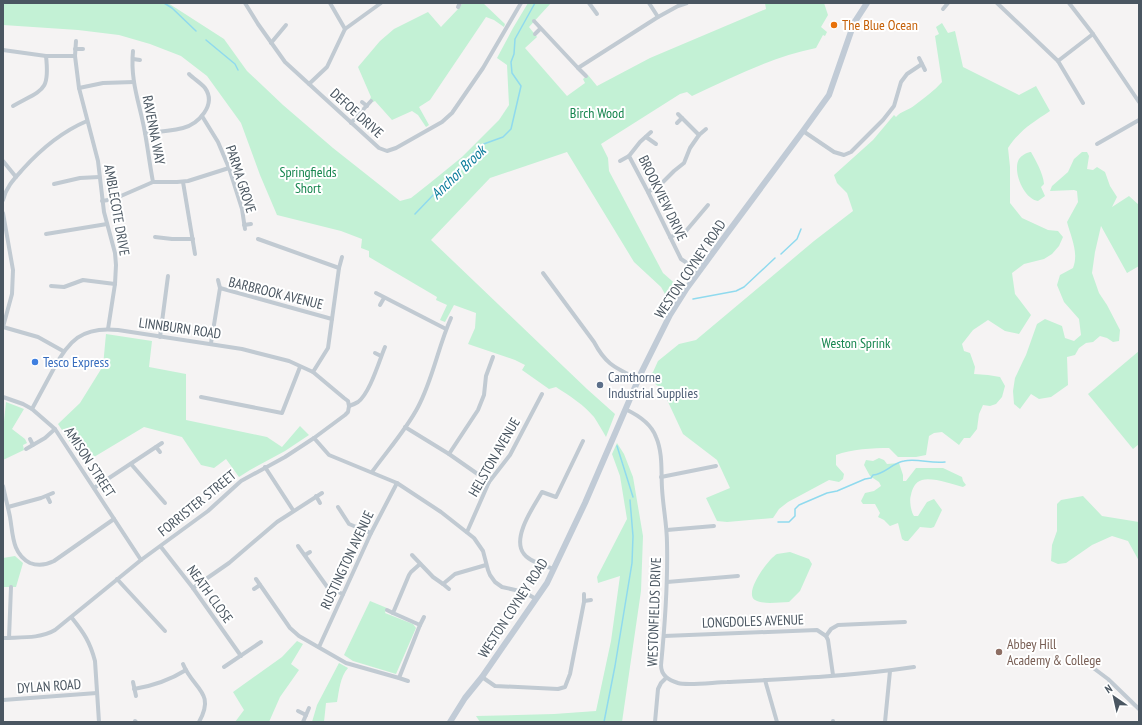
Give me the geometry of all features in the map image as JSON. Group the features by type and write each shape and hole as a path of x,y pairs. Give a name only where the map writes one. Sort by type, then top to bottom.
{"street":[{"name":"DEFOE DRIVE","path":"245,3 285,62 379,148 386,151 396,148 442,122 452,113 483,68 521,3"},
{"path":"330,3 345,29"},
{"path":"310,84 327,67 345,29 381,3"},
{"path":"589,3 597,14"},
{"path":"649,3 658,17"},
{"path":"578,68 658,17 678,6 687,3"},
{"name":"WESTON COYNEY ROAD","path":"450,722 465,698 482,677 536,599 554,570 585,503 638,379 670,315 699,271 829,95 854,23 867,3"},
{"path":"942,9 948,3"},
{"path":"997,3 1054,56 1083,103"},
{"path":"1069,3 1093,34 1139,102"},
{"path":"534,21 586,76"},
{"path":"271,43 286,25"},
{"path":"535,34 540,29"},
{"path":"1058,61 1093,34"},
{"name":"AMBLECOTE DRIVE","path":"76,41 75,56 79,88 98,161 102,202 115,253 115,284 108,329"},
{"path":"75,49 83,48"},
{"path":"3,50 46,56 75,56"},
{"name":"RAVENNA WAY","path":"133,51 132,66 134,82 145,133 153,182"},
{"path":"13,106 41,91 47,81 48,72 46,56"},
{"path":"919,58 925,70"},
{"path":"132,59 140,60"},
{"path":"803,131 834,152 844,155 851,152 883,120 894,106 906,74 922,64"},
{"path":"145,133 189,126 202,116 208,105 209,95 204,86 189,74"},
{"name":"RAVENNA WAY","path":"79,88 103,83 134,82"},
{"path":"351,123 371,101"},
{"path":"362,102 367,106"},
{"path":"678,114 699,135"},
{"name":"PARMA GROVE","path":"202,116 218,142 229,168 242,210 245,227 251,224"},
{"path":"677,123 682,118"},
{"path":"3,200 8,187 40,150 66,131 87,121"},
{"path":"1097,144 1138,121"},
{"path":"648,192 663,182 684,163 690,148 699,135 706,129"},
{"name":"BROOKVIEW DRIVE","path":"651,132 629,156 681,259 699,271"},
{"path":"646,136 656,144"},
{"path":"620,161 629,156"},
{"path":"3,161 16,177"},
{"path":"102,202 114,199 153,182 183,182 229,168"},
{"path":"54,184 80,178 99,177"},
{"path":"183,182 195,254"},
{"path":"670,237 686,231 708,205"},
{"path":"3,213 13,270 12,294 3,327 38,337 63,351"},
{"path":"46,234 107,224"},
{"path":"264,236 260,240 339,268"},
{"path":"155,237 193,239"},
{"path":"313,372 328,348 339,268 342,257"},
{"path":"543,273 594,342 606,361 638,379"},
{"path":"160,337 168,276"},
{"path":"50,286 64,287 82,280 115,284"},
{"path":"218,280 220,288"},
{"name":"BARBROOK AVENUE","path":"211,343 220,288 332,319"},
{"path":"376,293 446,329"},
{"path":"380,305 384,298"},
{"path":"372,472 418,408 428,385 451,318"},
{"name":"LINNBURN ROAD","path":"32,409 63,351 71,342 80,335 91,331 108,329 211,343 289,361 313,372 344,398 348,402 349,406"},
{"name":"FORRISTER STREET","path":"3,638 41,636 48,634 72,618 141,560 161,547 208,511 241,481 314,438 345,415 348,412 349,406 359,402 363,396 374,376 384,347"},
{"path":"375,353 381,356"},
{"path":"449,454 478,410 484,395 486,376 493,357"},
{"path":"201,397 282,413 300,367"},
{"name":"HELSTON AVENUE","path":"467,532 489,482 510,455 542,394"},
{"name":"AMISON STREET","path":"3,397 32,409 55,429 141,560"},
{"name":"WESTONFIELDS DRIVE","path":"625,409 640,416 649,425 656,435 660,448 661,477 667,530 667,582 661,670 666,678 680,684 765,680 914,667"},
{"path":"405,427 449,454 489,482"},
{"path":"26,449 45,438 55,429"},
{"path":"314,438 329,455 397,483 441,512 467,532 479,544 483,551 490,575 502,587 524,592 536,599"},
{"path":"30,439 33,445"},
{"path":"554,570 524,555 521,550 520,536 542,492 556,497 583,441"},
{"path":"94,488 162,443"},
{"path":"156,447 160,452"},
{"path":"131,464 165,503"},
{"path":"661,477 716,466"},
{"path":"265,467 294,510"},
{"name":"RUSTINGTON AVENUE","path":"319,647 371,533 397,483"},
{"path":"3,486 16,550 25,560 35,565 49,564 114,519"},
{"path":"8,507 41,498 53,492"},
{"path":"193,588 229,562 277,522 322,493"},
{"path":"47,496 50,502"},
{"path":"316,496 320,503"},
{"path":"338,507 349,524 371,533"},
{"path":"667,530 714,526"},
{"path":"298,546 328,588 343,594"},
{"name":"NEATH CLOSE","path":"161,547 193,588 241,656"},
{"path":"305,555 310,552"},
{"path":"412,555 433,577 449,589"},
{"path":"393,613 410,572 420,564"},
{"path":"443,584 455,574 486,565"},
{"path":"731,571 732,577"},
{"path":"667,582 738,576"},
{"path":"117,579 165,631"},
{"path":"256,579 293,632 350,664 362,666 408,681"},
{"path":"254,589 260,585"},
{"path":"10,638 11,587"},
{"path":"482,677 495,686 558,689 565,687 570,674 584,594"},
{"path":"584,600 591,600"},
{"path":"387,610 420,625"},
{"path":"399,678 424,617"},
{"path":"832,675 829,644 826,636 831,629 838,626 903,622 901,617"},
{"path":"72,618 87,637 93,652 95,661 99,722"},
{"name":"LONGDOLES AVENUE","path":"664,636 816,629 820,630 826,636"},
{"path":"224,667 260,642"},
{"path":"1087,661 1139,709"},
{"path":"183,664 203,693 205,700 205,712 199,722"},
{"path":"134,689 147,687 158,683 186,670"},
{"path":"885,722 890,670"},
{"path":"655,722 658,689 666,678"},
{"path":"765,680 776,722"},
{"path":"133,682 136,696"},
{"name":"DYLAN ROAD","path":"3,700 97,693"},
{"path":"303,722 309,708"},
{"path":"298,711 306,715"}],"green space":[{"path":"3,3 168,3 224,39 247,71 283,105 333,148 400,201 411,198 462,157 499,120 509,105 507,65 497,58 528,3 551,3 529,27 537,37 525,48 567,96 585,83 583,79 588,75 597,86 650,58 766,9 765,3 824,3 828,15 821,27 827,32 825,36 823,35 816,48 768,62 692,96 687,92 680,94 601,144 608,158 609,171 663,273 679,287 669,301 661,287 634,262 567,152 490,178 431,240 615,414 606,437 594,417 586,409 572,397 556,387 549,389 522,370 525,365 515,360 468,344 475,328 476,313 454,305 445,322 440,320 447,305 436,300 437,297 369,257 369,251 361,248 362,239 341,231 277,215 260,175 241,123 207,76 181,56 150,44 119,35 78,30 3,25"},
{"path":"463,3 483,3 505,24 504,27 494,20 486,17 430,100 419,107 429,125 426,127 418,115 412,111 392,120 375,101 373,102 370,99 371,97 358,67 380,41 394,29 428,12 441,27"},
{"name":"Weston Sprink","path":"942,23 948,33 955,31 963,67 1019,95 1036,86 1050,111 1032,123 1008,148 1010,167 1010,203 1022,218 1048,230 1058,231 1063,237 1059,246 1052,254 1044,259 1024,264 1012,273 1015,294 1031,315 1019,334 1005,331 988,320 973,330 962,344 964,351 970,353 975,367 974,374 1000,377 1005,386 1002,397 996,404 990,406 983,405 979,414 977,429 970,438 964,438 959,445 942,432 934,433 929,436 926,455 916,457 898,457 889,448 848,451 836,455 836,465 844,474 843,479 839,482 829,480 788,502 779,509 773,518 727,522 717,521 706,498 730,488 717,460 683,434 662,389 647,378 653,372 658,361 679,344 696,340 814,241 853,211 847,193 837,183 834,175 873,140 894,115 896,117 900,113 913,107 942,82 935,36 939,34 936,27"},
{"path":"1030,152 1041,171 1044,184 1041,187 1045,196 1038,201 1028,195 1018,177 1017,164 1019,159"},
{"path":"1082,152 1087,152 1089,156 1087,169 1093,170 1097,167 1105,172 1110,186 1117,197 1112,207 1129,196 1139,205 1139,266 1127,273 1101,226 1092,273 1099,293 1120,330 1119,341 1113,342 1100,336 1093,342 1086,343 1079,348 1075,355 1067,357 1068,385 1051,397 1039,399 1031,394 1020,409 1014,404 1013,391 1015,378 1026,355 1037,324 1045,319 1062,326 1065,338 1074,341 1081,335 1079,319 1064,302 1057,285 1060,275 1073,268 1075,262 1074,245 1067,222 1078,202 1077,191 1050,191 1052,186 1068,172 1074,159"},
{"path":"106,334 152,341 149,367 186,374 186,420 267,437 282,447 300,426 309,435 285,451 239,477 226,459 214,468 201,465 182,437 144,427 84,463 58,424 80,403 103,366"},
{"path":"1139,351 1139,444 1133,449 1088,394"},
{"path":"6,402 24,409 12,429 25,439 27,443 23,445 24,450 3,460 3,431"},
{"path":"617,443 624,454 633,477 643,536 641,591 622,722 480,722 476,716 554,714 596,711 611,641 620,576 598,583 597,577 627,519 620,476 612,454"},
{"path":"879,458 884,460 887,464 899,463 903,475 903,481 906,481 916,468 943,468 962,477 966,485 963,487 931,479 917,482 910,497 914,516 918,516 927,502 934,499 942,510 934,527 920,527 908,541 905,541 902,539 898,523 890,526 878,517 880,513 875,504 863,504 861,501 865,493 874,491 881,486 879,482 870,476 864,465 866,460 873,461"},
{"path":"1083,496 1102,516 1139,522 1139,561 1128,541 1112,536 1092,545 1066,563 1058,564 1051,561 1052,545 1057,531 1057,504 1061,500"},
{"path":"790,552 809,559 812,564 800,591 789,602 767,603 755,600 752,596 752,590 763,568 777,554"},
{"path":"15,556 23,563 16,587 3,587 3,558"},
{"path":"370,601 387,608 385,613 413,624 416,628 396,674 353,661 344,655"},
{"path":"297,641 303,644 291,664 299,670 280,697 269,722 235,722 244,710 233,692 282,657"},
{"path":"339,663 348,668 339,689 337,702 326,703 324,722 312,722 317,705"}],"waterway":[{"path":"164,3 172,8 196,31"},
{"name":"Anchor Brook","path":"415,214 481,145 503,137 511,129 521,86 512,73 511,62 514,54 515,39 535,3"},
{"path":"206,40 235,64 238,70"},
{"path":"781,254 797,239 801,229"},
{"path":"693,299 736,291 744,287 775,258"},
{"path":"617,446 633,497"},
{"path":"778,522 789,522 795,516 795,509 799,505 827,493 837,491 865,479 871,478 873,475 881,473 900,462 909,460 945,462"},
{"path":"604,722 632,563 633,536 630,500"}],"place":[{"name":"The Blue Ocean","path":"834,25"},
{"name":"Tesco Express","path":"35,362"},
{"name":"Camthorne Industrial Supplies","path":"600,385"},
{"name":"Abbey Hill Academy & College","path":"999,652"}],"park label":[{"name":"Birch Wood","path":"597,113"},
{"name":"Springfields Short","path":"308,180"}]}
